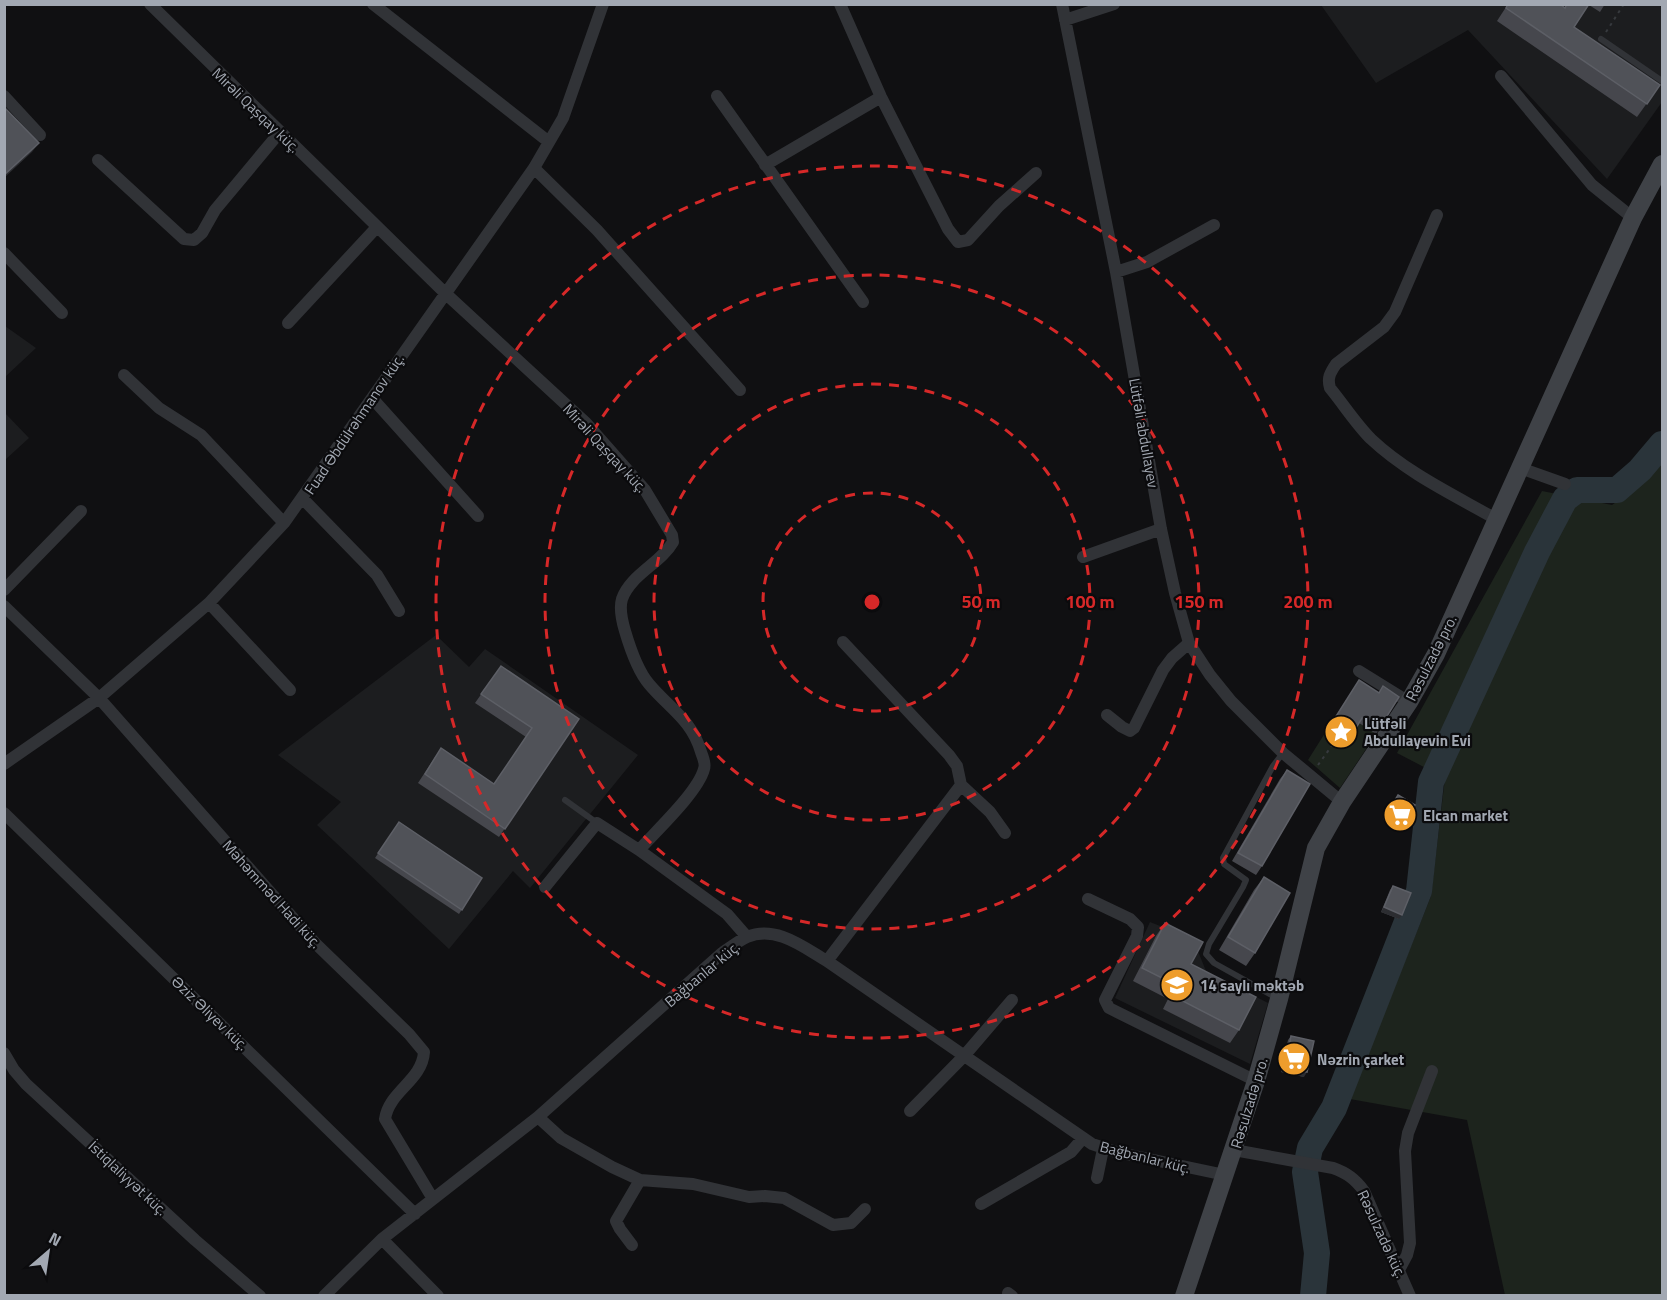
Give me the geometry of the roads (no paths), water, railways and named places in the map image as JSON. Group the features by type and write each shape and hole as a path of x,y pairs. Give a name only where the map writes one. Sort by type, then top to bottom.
{"street":[{"name":"Mirəli Qaşqay küç.","path":"150,4 445,294 586,423 645,490 672,535 673,542 669,549 631,585 622,599 621,617 630,650 648,683 684,719 698,742 705,767 699,781 639,850"},
{"path":"373,4 549,142"},
{"name":"Fuad Əbdülrəhmanov küç.","path":"4,764 99,698 208,603 284,523 303,499 534,168 571,98 603,4"},
{"path":"840,4 881,97 948,229 958,242 968,240 999,206 1036,173"},
{"name":"Lütfəli abdullayev","path":"1062,4 1116,272 1161,529 1189,643 1210,675 1282,753 1342,802"},
{"path":"1065,20 1114,4"},
{"path":"1501,76 1592,185 1633,218"},
{"path":"4,96 40,135"},
{"path":"717,96 863,302"},
{"path":"765,165 881,97"},
{"path":"98,160 184,239 194,240 202,233 215,210 280,132"},
{"name":"Rəsulzadə pro.","path":"1184,1296 1256,1081 1279,999 1316,848 1342,802 1409,702 1436,654 1633,218 1662,164"},
{"path":"534,168 597,230 741,390"},
{"path":"1437,215 1395,312 1384,327 1336,364 1330,372 1328,381 1330,388 1370,437 1386,452 1410,469 1496,519"},
{"path":"1116,272 1147,262 1214,225"},
{"path":"288,323 377,227"},
{"path":"4,253 62,313"},
{"path":"124,375 159,408 201,435 284,523"},
{"path":"372,398 478,516"},
{"path":"1520,468 1565,484"},
{"path":"303,499 377,575 399,611"},
{"path":"4,590 81,511"},
{"path":"1083,557 1161,529"},
{"path":"208,603 290,690"},
{"name":"Məhəmməd Hadi küç.","path":"4,606 99,698 315,943 409,1034 424,1052 423,1065 387,1106 385,1119 434,1199"},
{"path":"843,642 949,755 957,766 961,785 990,812 1005,833"},
{"path":"1107,715 1130,731 1134,728 1163,670 1172,657 1189,643"},
{"path":"1359,670 1409,702"},
{"path":"827,961 961,785"},
{"name":"Əziz Əliyev küç.","path":"4,813 415,1214"},
{"path":"544,887 597,823 639,850 727,914 747,937"},
{"path":"1088,899 1130,919 1138,927 1137,936 1105,1000 1109,1008 1256,1081"},
{"name":"Bağbanlar küç.","path":"324,1296 382,1239 538,1117 723,953 747,937 767,933 785,937 827,961 1083,1138 1103,1149 1226,1175"},
{"path":"910,1111 964,1056 1012,1000"},
{"name":"İstiqlaliyyət küç.","path":"4,1053 26,1084 195,1240 260,1296"},
{"path":"1399,1270 1407,1255 1410,1242 1405,1151 1408,1133 1432,1071"},
{"path":"538,1117 561,1138 640,1180 693,1184 749,1197 783,1198 833,1225 851,1223 866,1209"},
{"path":"981,1204 1071,1152 1083,1138"},
{"path":"1097,1178 1103,1149"},
{"name":"Rəsulzadə küç.","path":"1234,1150 1316,1164 1346,1173 1356,1180 1364,1191 1410,1296"},
{"path":"632,1245 616,1221 640,1180"},
{"path":"382,1239 438,1296"}],"lane":[{"path":"1601,39 1662,81"},
{"path":"1279,999 1214,963 1206,954 1209,944 1246,880 1224,864 1223,858 1282,753"},
{"path":"565,800 597,823"}],"waterway":[{"path":"1313,1296 1317,1253 1305,1172 1310,1148 1334,1108 1419,891 1431,782 1537,552 1565,499 1577,490 1617,490 1640,470 1662,444"}],"place":[{"name":"Lütfəli Abdullayevin Evi","path":"1341,732"},
{"name":"Elcan market","path":"1400,815"},
{"name":"14 saylı məktəb","path":"1177,985"},
{"name":"Nəzrin çarket","path":"1294,1059"}]}
